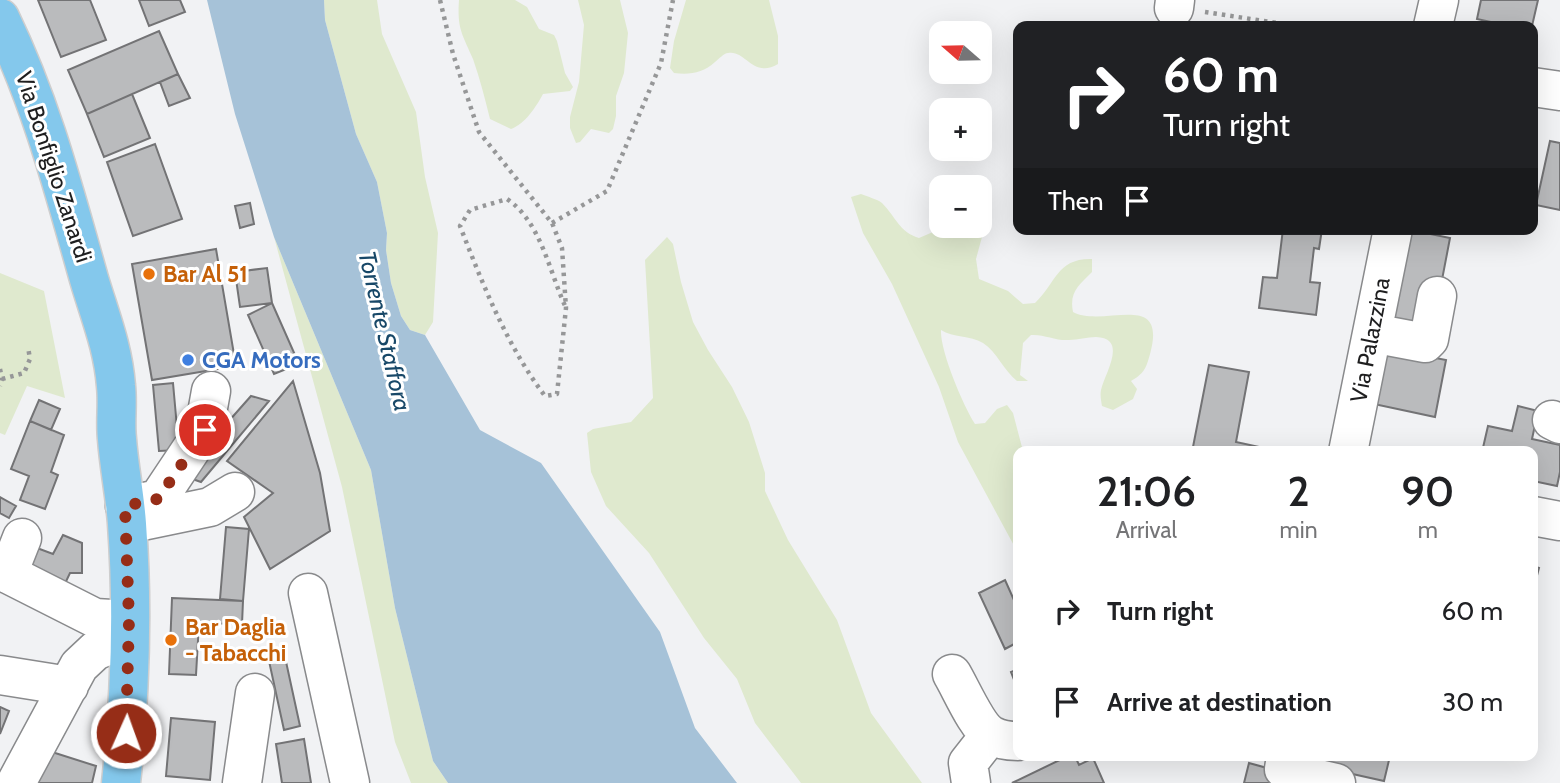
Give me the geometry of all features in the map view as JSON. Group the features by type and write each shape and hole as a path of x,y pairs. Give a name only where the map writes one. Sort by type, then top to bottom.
{"main road":[{"name":"Via Bonfiglio Zanardi","path":"0,18 39,108 60,173 89,278 87,329 98,390 116,436 126,515 129,628 126,733 121,783"}],"street":[{"path":"1434,21 1439,0"},
{"path":"1538,88 1560,91"},
{"name":"Via Palazzina","path":"1349,446 1392,235"},
{"path":"1372,333 1425,343 1429,339 1437,296"},
{"path":"126,515 158,499 205,430 211,391"},
{"path":"126,515 210,508 235,492"},
{"path":"22,538 9,570 10,575 95,618 129,628"},
{"path":"308,593 350,783"},
{"path":"16,783 79,666 95,651 129,628"},
{"path":"952,674 981,724 1004,738 968,763 971,783"},
{"path":"0,675 69,686"},
{"path":"242,783 255,693"},
{"path":"1282,772 1336,783"}],"path":[{"path":"440,0 453,54 479,132 552,223 562,248 566,308 557,394 545,396 525,370 479,276 460,226 470,210 507,199 519,207 532,225 566,308"},
{"path":"552,223 607,191 661,63 673,0"},
{"path":"1174,4 1269,21"},
{"path":"2,379 24,373 30,359 28,346"},
{"path":"0,369 0,386"}],"green space":[{"path":"324,0 377,0 382,34 416,112 425,177 438,233 433,322 425,335 410,330 401,316 391,283 386,250 387,233 377,182 356,134 325,20"},
{"path":"459,0 515,0 527,7 539,29 554,35 565,73 573,87 570,91 543,94 525,119 511,129 490,119 476,66 461,31"},
{"path":"578,0 620,0 628,33 624,73 616,96 613,129 609,133 591,129 576,143 570,128 570,117 579,82 584,25"},
{"path":"686,0 769,0 778,36 778,64 762,68 739,55 728,53 701,71 674,73 670,68 674,41"},
{"path":"861,194 882,203 902,228 919,238 929,234 929,238 982,238 976,259 979,279 1008,291 1023,304 1035,303 1064,267 1080,260 1092,259 1092,272 1079,285 1072,299 1073,312 1086,316 1132,315 1143,317 1151,324 1153,338 1147,365 1142,373 1131,381 1137,389 1133,399 1113,410 1102,406 1101,398 1113,350 1106,339 1096,337 1064,340 1031,335 1023,343 1020,375 1028,381 1017,381 983,343 941,330 944,351 953,378 975,424 985,423 997,409 1007,405 1013,413 1022,446 1013,446 1013,544 958,442 939,387 892,284 863,233 851,197"},
{"path":"274,237 371,470 395,608 433,761 448,783 411,783 395,742 342,487"},
{"path":"667,237 673,244 693,322 732,387 749,422 765,473 765,491 788,540 837,620 871,713 922,783 801,783 755,723 737,679 704,638 649,553 606,506 591,472 587,433 593,429 631,422 653,398 645,260"},
{"path":"0,273 44,291 65,398 27,386 5,435 0,433"}],"water":[{"name":"Torrente Staffora","path":"207,0 324,0 325,20 356,134 377,182 387,233 386,250 391,283 401,316 410,330 425,335 480,430 541,463 660,632 695,728 737,783 448,783 433,761 395,608 371,470 274,237 235,114"}],"building":[{"path":"38,0 90,0 106,40 61,57"},
{"path":"139,0 180,0 185,12 149,26"},
{"path":"1481,0 1538,0 1533,21 1477,19"},
{"path":"159,31 178,74 87,114 68,70"},
{"path":"178,74 190,98 169,106 160,82"},
{"path":"132,94 150,138 104,157 87,114"},
{"path":"1550,141 1560,143 1560,210 1538,205"},
{"path":"155,144 182,219 133,236 107,162"},
{"path":"250,203 254,224 240,228 235,206"},
{"path":"1282,235 1321,235 1319,249 1314,248 1310,282 1320,283 1316,315 1259,308 1263,277 1277,278"},
{"path":"1410,235 1450,238 1441,285 1418,332 1391,327"},
{"path":"216,249 236,366 152,380 132,264"},
{"path":"267,268 272,303 240,307 235,272"},
{"path":"272,303 299,364 274,374 248,315"},
{"path":"1385,348 1446,360 1435,417 1374,404"},
{"path":"1209,365 1249,372 1236,442 1255,446 1193,446"},
{"path":"293,381 320,473 330,531 270,569 244,517 273,493 227,461"},
{"path":"173,383 179,450 159,451 153,385"},
{"path":"251,396 269,401 201,482 181,475"},
{"path":"39,400 60,409 51,430 30,421"},
{"path":"1518,406 1538,411 1532,439 1560,445 1557,486 1538,482 1538,446 1483,446 1488,426 1512,431"},
{"path":"30,421 64,435 51,472 58,475 45,509 20,500 29,476 11,469"},
{"path":"0,497 16,506 9,518 0,513"},
{"path":"226,527 249,529 243,601 220,599"},
{"path":"63,535 82,543 82,573 70,573 61,592 20,574 37,548 53,554"},
{"path":"1005,580 1013,598 1013,645 1005,649 979,593"},
{"path":"172,598 243,601 242,624 199,623 196,675 169,674"},
{"path":"285,657 300,726 284,730 269,661"},
{"path":"0,707 9,711 0,734"},
{"path":"171,718 215,722 210,780 166,776"},
{"path":"304,739 311,783 282,783 276,744"},
{"path":"52,752 96,766 92,783 35,783"},
{"path":"1058,761 1077,761 1079,765 1094,761 1104,783 1012,783"},
{"path":"1304,761 1389,761 1384,781"},
{"path":"1249,763 1296,776 1274,783 1244,783"}],"place":[{"name":"Bar Al 51","path":"149,274"},
{"name":"CGA Motors","path":"188,360"},
{"name":"Bar Daglia - Tabacchi","path":"171,640"}],"route":[{"path":"126,733 129,620 125,506 158,499 205,430"}]}
